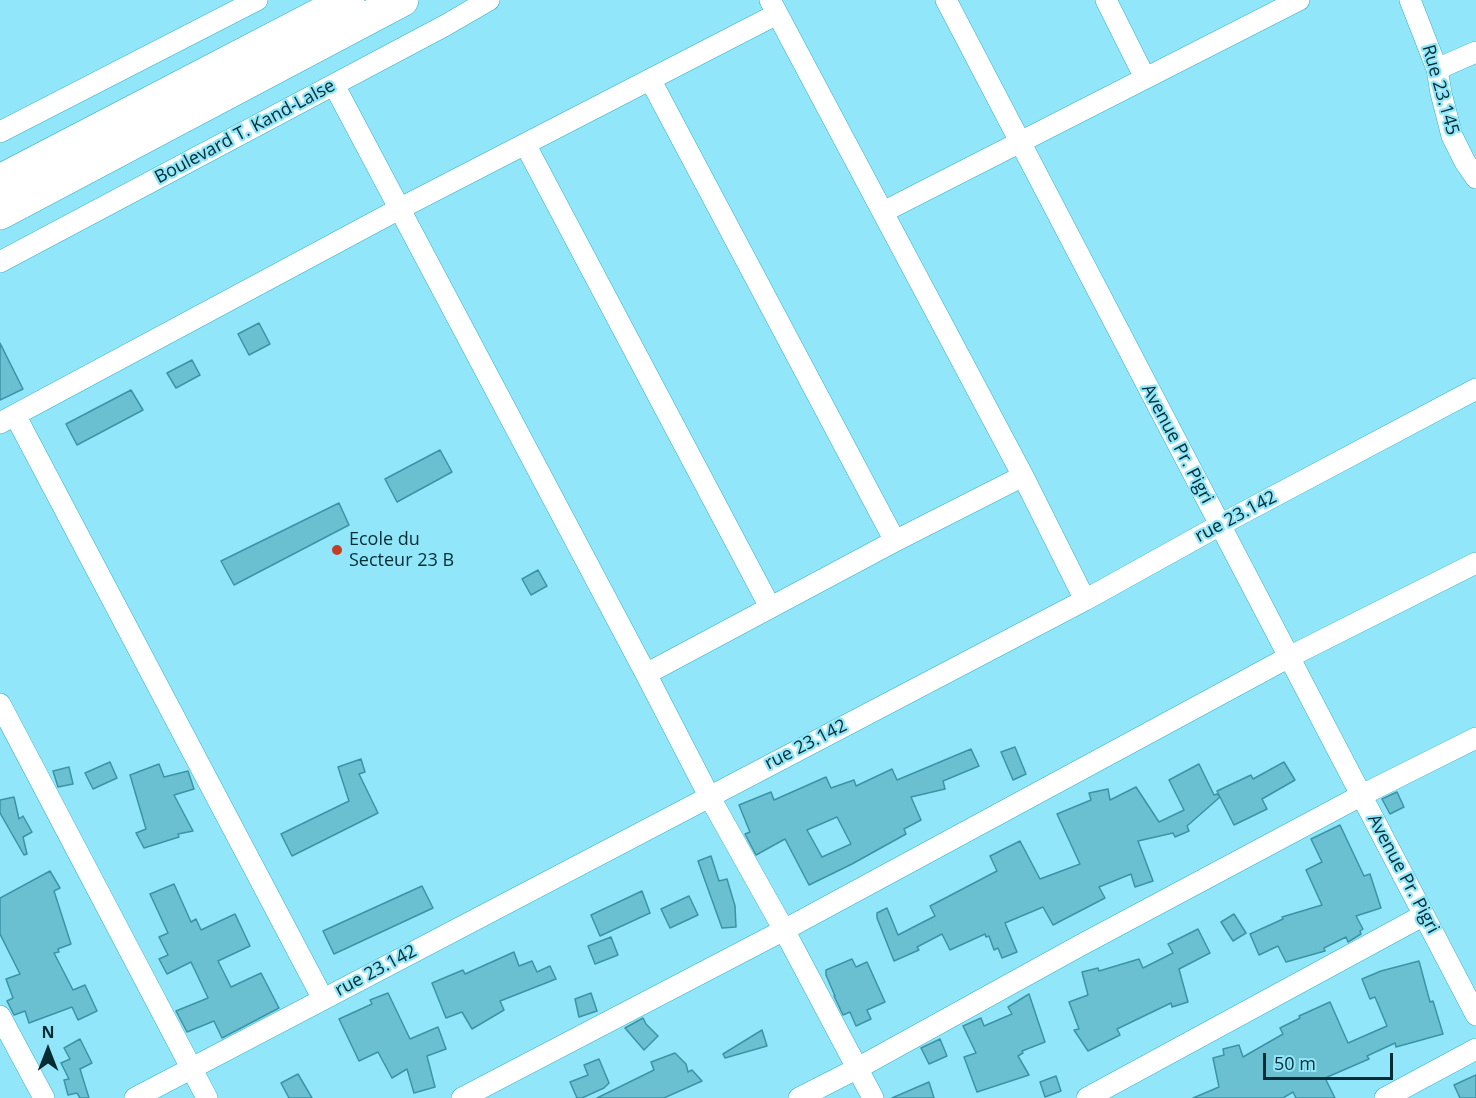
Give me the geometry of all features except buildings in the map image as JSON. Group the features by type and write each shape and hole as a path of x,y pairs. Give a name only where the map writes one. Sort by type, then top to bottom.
{"main road":[{"path":"0,181 348,0"},
{"path":"0,213 402,0"}],"street":[{"path":"0,132 257,0"},
{"name":"Boulevard T. Kand-Lalse","path":"0,262 489,0"},
{"name":"Avenue Pr. Pigri","path":"946,0 1476,1015"},
{"path":"1106,0 1145,78"},
{"path":"883,212 1145,78 1260,8 1299,0"},
{"name":"Rue 23.145","path":"1410,0 1437,69 1440,93 1452,136 1476,178"},
{"path":"323,999 8,419 399,209 651,81 774,7 1023,476 1085,600"},
{"path":"1437,69 1476,52"},
{"path":"651,81 895,541"},
{"path":"334,85 709,796 784,930 873,1098"},
{"path":"525,144 770,607"},
{"name":"rue 23.142","path":"135,1098 1085,600 1220,525 1476,389"},
{"path":"646,674 895,541 1023,476"},
{"path":"462,1098 784,930 1289,657 1476,563"},
{"path":"0,705 207,1098"},
{"path":"799,1098 1362,795 1476,738"},
{"path":"1087,1098 1424,915"},
{"path":"0,1016 44,1098"},
{"path":"1385,1098 1476,1049"}],"place":[{"name":"Ecole du Secteur 23 B","path":"337,550"}]}
